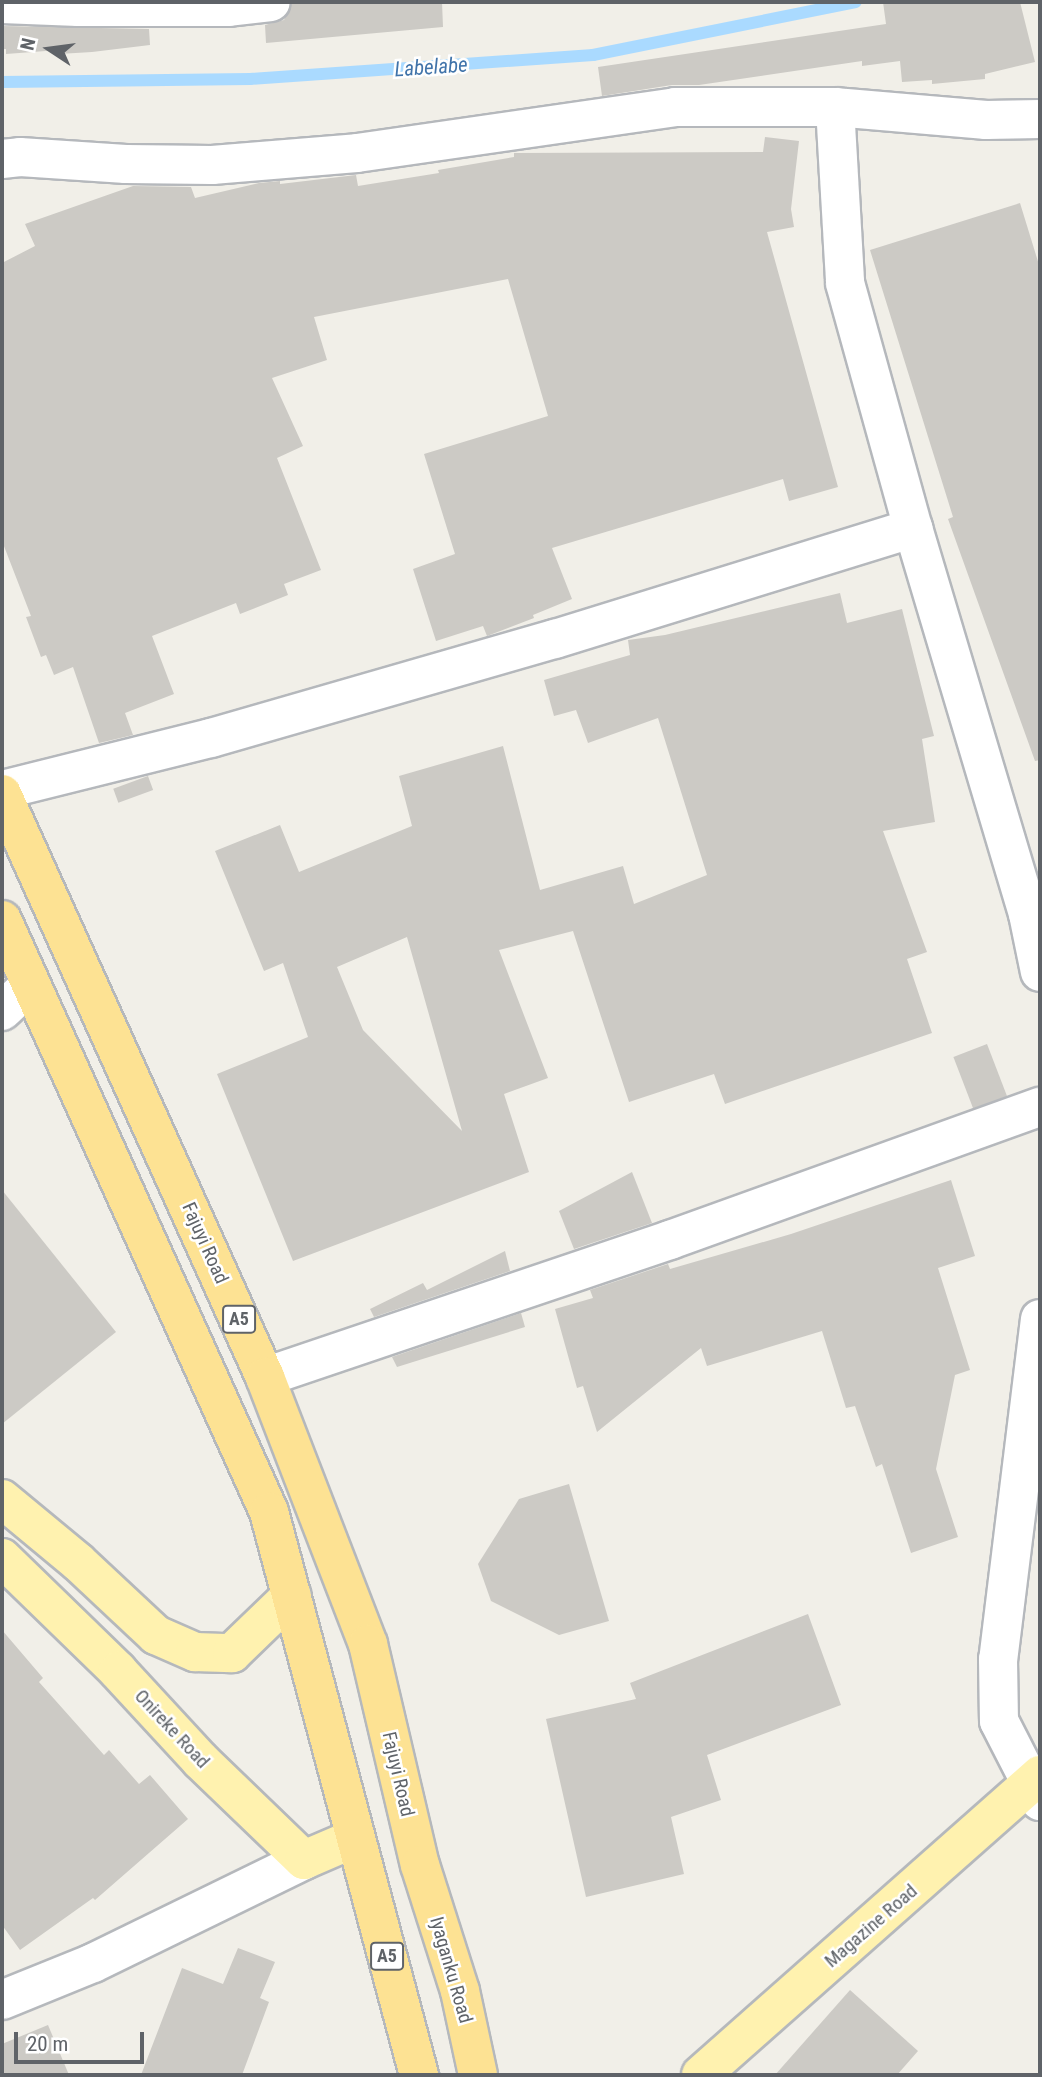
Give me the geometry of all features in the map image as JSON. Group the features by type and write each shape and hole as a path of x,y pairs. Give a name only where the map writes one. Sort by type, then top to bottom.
{"highway":[{"name":"Fajuyi Road","path":"2,792 265,1377 368,1644 420,1865"},
{"name":"A5","path":"2,920 270,1512 419,2075"},
{"name":"Iyaganku Road","path":"420,1865 460,1992 478,2075"}],"main road":[{"path":"2,1499 78,1562 156,1635 195,1652 232,1653 292,1595"},
{"name":"Onireke Road","path":"2,1558 118,1671 200,1760 304,1860"},
{"name":"Magazine Road","path":"701,2075 1037,1787"},
{"path":"304,1860 355,1838"}],"street":[{"path":"2,4 229,7 271,2"},
{"path":"2,159 20,157 126,164 212,165 356,153 675,107 835,107 986,120 1040,119"},
{"path":"835,107 845,283 913,528 1028,914 1040,972"},
{"path":"2,792 211,738 542,643 913,528"},
{"path":"2,1011 30,985"},
{"path":"265,1377 670,1240 1040,1107"},
{"path":"1037,1787 999,1721 998,1658 1040,1319"},
{"path":"2,2000 93,1963 304,1860"}],"building":[{"path":"442,2 443,27 266,43 265,25 284,20 292,4"},
{"path":"883,2 1020,2 1035,62 985,74 985,79 932,84 932,80 902,82 900,61 862,66 862,61 602,96 598,67 886,24"},
{"path":"2,26 149,29 150,45 92,52 59,54 59,50 6,54 6,49 2,49"},
{"path":"765,137 799,141 791,209 794,227 767,232 838,487 789,501 783,479 552,548 572,599 533,615 534,618 487,636 483,626 436,641 413,569 455,554 424,454 548,416 508,279 314,317 327,360 272,378 303,446 277,458 321,570 284,584 288,595 240,614 236,603 152,636 174,694 125,713 133,735 99,743 73,667 54,675 46,655 41,657 26,617 31,616 2,541 2,263 35,246 25,224 133,186 191,187 195,198 259,183 280,181 280,184 356,175 358,186 439,173 438,170 514,157 514,153 763,152"},
{"path":"1020,203 1040,268 1040,760 1035,761 948,519 953,517 870,250"},
{"path":"840,593 847,623 902,609 934,736 922,739 935,822 883,831 927,952 907,959 932,1033 725,1104 714,1074 629,1102 573,931 499,950 548,1078 504,1094 529,1172 293,1261 217,1074 308,1037 283,963 264,971 215,851 280,825 299,872 412,826 399,776 503,746 540,890 623,866 634,904 707,875 658,718 588,743 576,710 554,716 544,680 630,655 628,640 665,635","holes":["407,937 462,1131 363,1030 337,967"]},
{"path":"148,776 153,790 118,803 113,789"},
{"path":"987,1044 1007,1096 973,1109 953,1057"},
{"path":"632,1172 652,1223 574,1249 559,1211"},
{"path":"951,1180 975,1256 938,1268 970,1370 955,1375 936,1469 958,1537 911,1553 882,1464 876,1467 855,1406 846,1408 822,1331 707,1366 701,1348 597,1432 583,1386 577,1388 555,1309 593,1298 590,1290 668,1264 670,1269 791,1234"},
{"path":"2,1190 116,1332 2,1424"},
{"path":"505,1251 510,1271 374,1317 370,1309 423,1283 427,1290"},
{"path":"521,1313 525,1327 397,1367 392,1357"},
{"path":"569,1484 609,1621 559,1635 491,1601 478,1564 519,1499"},
{"path":"808,1614 841,1705 707,1755 721,1800 671,1817 684,1874 586,1897 546,1719 636,1699 630,1683"},
{"path":"2,1630 43,1678 39,1682 104,1755 109,1750 139,1784 150,1775 188,1819 95,1900 93,1898 20,1950 2,1925"},
{"path":"238,1948 275,1962 260,1998 269,2002 242,2075 141,2075 182,1968 223,1984"},
{"path":"850,1990 918,2051 897,2075 775,2075"},
{"path":"48,2025 69,2075 2,2075 2,2044"}],"waterway":[{"name":"Labelabe","path":"2,82 250,79 593,55 856,2"}]}
